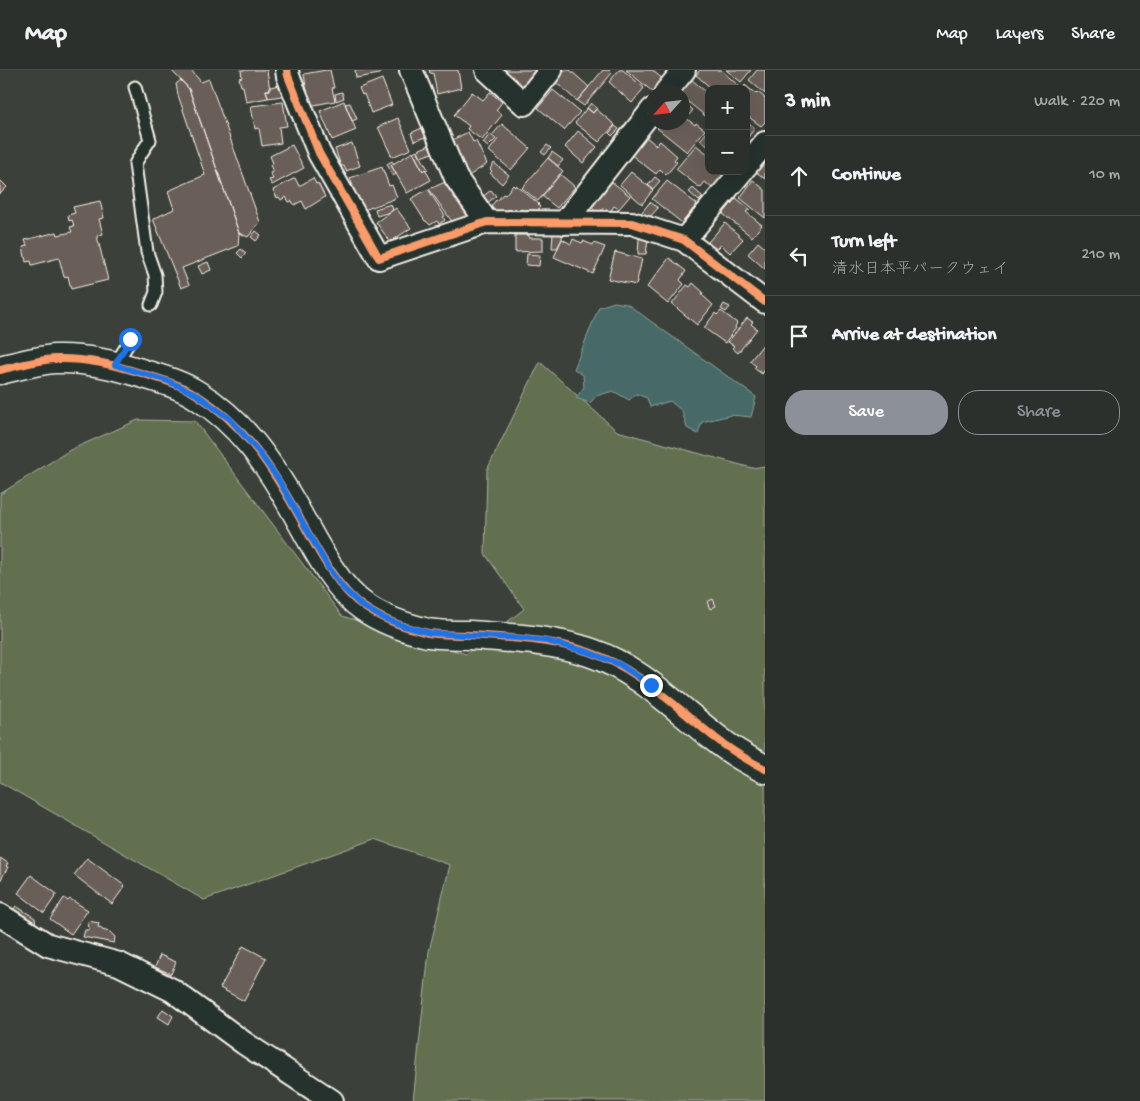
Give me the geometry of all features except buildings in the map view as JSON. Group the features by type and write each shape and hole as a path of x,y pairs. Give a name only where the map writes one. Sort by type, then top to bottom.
{"street":[{"path":"287,70 319,153 378,258 487,222 632,223 684,240 765,302"},
{"path":"411,70 456,178 487,222"},
{"path":"488,70 524,104 551,70"},
{"path":"672,85 684,70"},
{"path":"564,222 645,119"},
{"path":"750,161 765,143"},
{"path":"684,240 739,175"},
{"path":"0,370 52,359 82,360 115,365 168,381 196,394 230,419 258,451 278,479 329,569 343,588 362,606 390,621 430,633 547,641 588,652 619,664 651,685 738,755 765,769"},
{"path":"0,915 48,945 119,964 172,990 244,1043 332,1101"}],"lane":[{"path":"135,87 150,140 135,164 146,252 156,276 156,292 152,305"},
{"path":"115,365 130,339"}],"green space":[{"path":"540,362 617,431 752,468 765,466 765,1101 413,1101 429,951 450,865 375,839 204,900 0,782 0,494 70,450 138,420 195,421 342,616 466,654 524,609 485,554 487,470"}],"water":[{"path":"614,302 627,304 756,397 751,417 731,415 702,422 698,434 687,428 682,411 670,401 650,407 647,398 636,394 629,400 613,391 596,396 590,403 576,398 584,387 583,375 574,369 599,307"}],"cycle path":[{"path":"287,70 319,153 379,258 487,222 632,223 684,240 765,302"},
{"path":"0,370 48,360 88,361 130,370 170,382 190,391 213,406 240,430 252,444 284,490 324,561 343,587 364,607 395,623 428,633 500,637 560,644 607,659 640,678 726,746 765,769"}],"route":[{"path":"130,339 115,365 168,381 196,394 230,419 258,451 278,479 329,569 343,588 362,606 383,618 430,633 547,641 588,652 619,664 651,685"}]}
